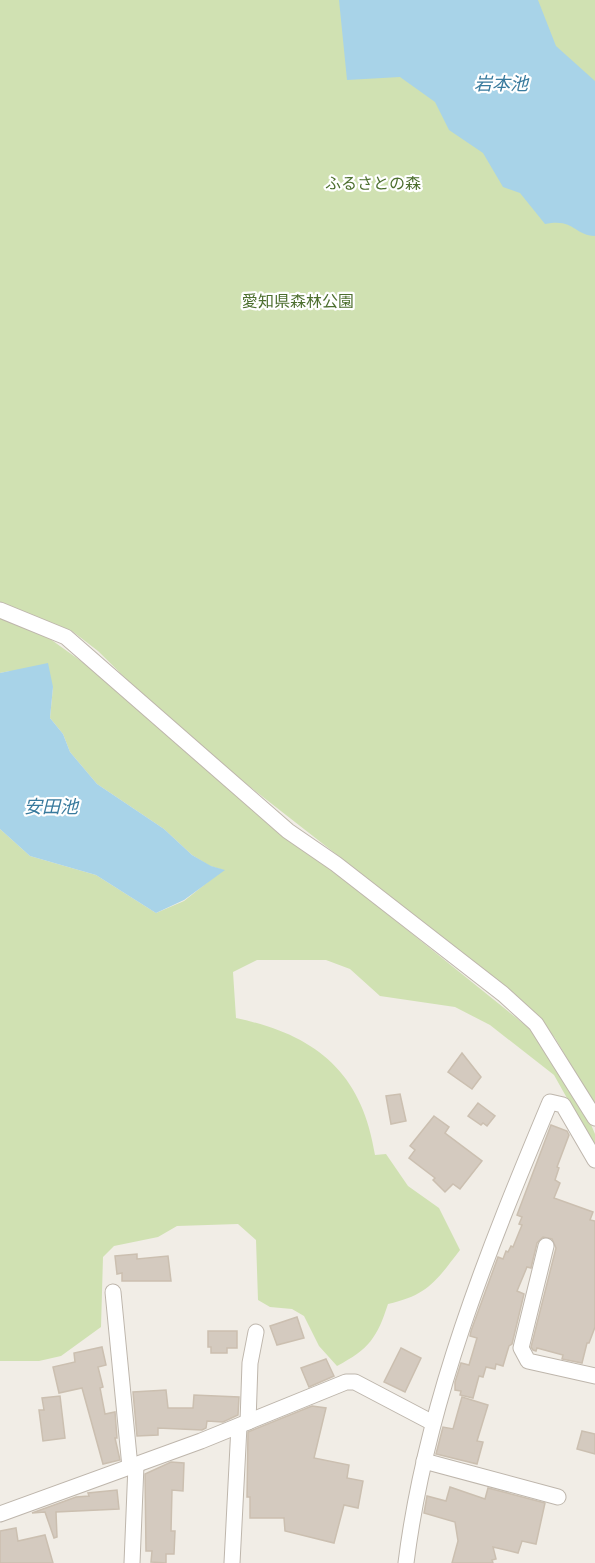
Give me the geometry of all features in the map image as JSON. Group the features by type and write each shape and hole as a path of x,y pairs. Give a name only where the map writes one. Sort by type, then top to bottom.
{"street":[{"path":"0,610 66,637 288,831 336,864 503,994 536,1024 595,1118"},
{"path":"406,1563 412,1515 433,1423 465,1316 550,1102 563,1105 595,1160"},
{"path":"546,1246 521,1348 528,1361 595,1376"},
{"path":"113,1292 133,1466 132,1563"},
{"path":"232,1563 250,1363 256,1332"},
{"path":"0,1514 244,1424 346,1382 355,1382 433,1423"},
{"path":"424,1461 558,1497"}],"green space":[{"name":"愛知県森林公園","path":"0,0 595,0 595,1106 555,1038 515,994 181,733 98,651 72,631 0,603"},
{"path":"0,616 46,636 120,689 242,801 344,879 535,1033 581,1101 595,1134 595,1148 554,1075 490,1025 455,1007 380,996 350,969 326,960 257,960 233,972 236,1018 290,1035 312,1047 331,1062 359,1101 369,1126 375,1155 386,1154 408,1186 439,1208 460,1250 437,1278 422,1291 388,1304 380,1326 370,1341 357,1354 337,1366 319,1346 304,1316 292,1309 270,1307 258,1300 256,1240 238,1224 177,1226 158,1237 114,1246 103,1257 101,1327 61,1356 39,1361 0,1361 0,829 30,856 96,875 156,913 184,901 223,870 210,866 192,855 164,829 97,784 70,752 63,734 50,718 53,687 10,671 0,673"}],"water":[{"name":"岩本池","path":"339,0 538,0 556,46 595,81 595,236 582,233 562,223 545,224 520,193 503,187 483,153 449,130 435,102 400,77 347,80"},
{"name":"安田池","path":"48,663 53,687 50,718 63,734 70,752 97,784 164,829 192,855 211,866 225,870 184,900 156,913 96,875 30,856 0,829 0,673"}],"building":[{"path":"462,1053 481,1077 472,1089 448,1072"},
{"path":"400,1094 406,1121 391,1124 386,1096"},
{"path":"478,1103 495,1116 487,1126 483,1123 481,1125 468,1116"},
{"path":"434,1116 449,1127 445,1133 482,1161 460,1189 453,1184 445,1192 433,1180 435,1178 409,1158 415,1150 410,1146"},
{"path":"551,1125 567,1131 569,1135 557,1167 559,1168 555,1180 560,1183 554,1198 593,1212 590,1220 595,1221 595,1327 587,1343 582,1363 562,1359 563,1355 537,1348 536,1351 531,1347 556,1248 552,1239 543,1237 537,1243 531,1268 527,1267 517,1291 524,1294 512,1344 509,1346 503,1366 496,1364 495,1369 486,1367 483,1377 479,1376 473,1398 460,1395 461,1391 455,1390 455,1382 461,1363 469,1365 477,1338 470,1336 471,1331 498,1257 503,1259 506,1251 508,1252 511,1246 513,1247 522,1225 519,1224 522,1217 517,1215"},
{"path":"137,1254 137,1259 168,1256 171,1281 122,1281 122,1273 117,1274 115,1256"},
{"path":"297,1317 304,1338 277,1345 270,1326"},
{"path":"208,1331 237,1331 237,1348 227,1348 227,1353 211,1353 211,1347 208,1347"},
{"path":"102,1347 106,1365 98,1367 103,1387 100,1388 105,1414 115,1412 117,1438 115,1438 120,1460 103,1464 82,1388 59,1393 53,1367 75,1362 74,1353"},
{"path":"401,1348 421,1358 405,1392 384,1382"},
{"path":"326,1359 334,1376 309,1387 301,1368"},
{"path":"166,1390 168,1408 193,1408 194,1395 239,1397 238,1415 223,1422 207,1421 206,1428 202,1430 158,1428 158,1435 137,1436 133,1392"},
{"path":"60,1396 65,1438 43,1441 39,1410 44,1410 42,1398"},
{"path":"462,1397 488,1405 477,1441 483,1442 477,1464 436,1454 443,1427 453,1429"},
{"path":"312,1406 326,1408 314,1458 349,1465 347,1478 363,1481 358,1508 344,1505 334,1543 285,1531 284,1518 250,1518 250,1497 247,1497 248,1432"},
{"path":"582,1431 595,1434 595,1454 577,1449"},
{"path":"171,1462 184,1463 183,1491 172,1490 171,1531 175,1531 174,1554 166,1554 166,1563 151,1562 152,1551 146,1551 145,1474"},
{"path":"450,1487 485,1499 488,1488 545,1503 536,1544 522,1541 518,1553 493,1547 496,1559 492,1560 493,1563 452,1563 458,1541 455,1522 424,1513 427,1496 446,1501"},
{"path":"117,1490 119,1509 56,1512 57,1537 54,1538 45,1512 32,1513 76,1497 89,1496 88,1493"},
{"path":"16,1528 18,1541 45,1535 53,1563 0,1563 0,1531"}],"park label":[{"name":"ふるさとの森","path":"373,183"}]}
